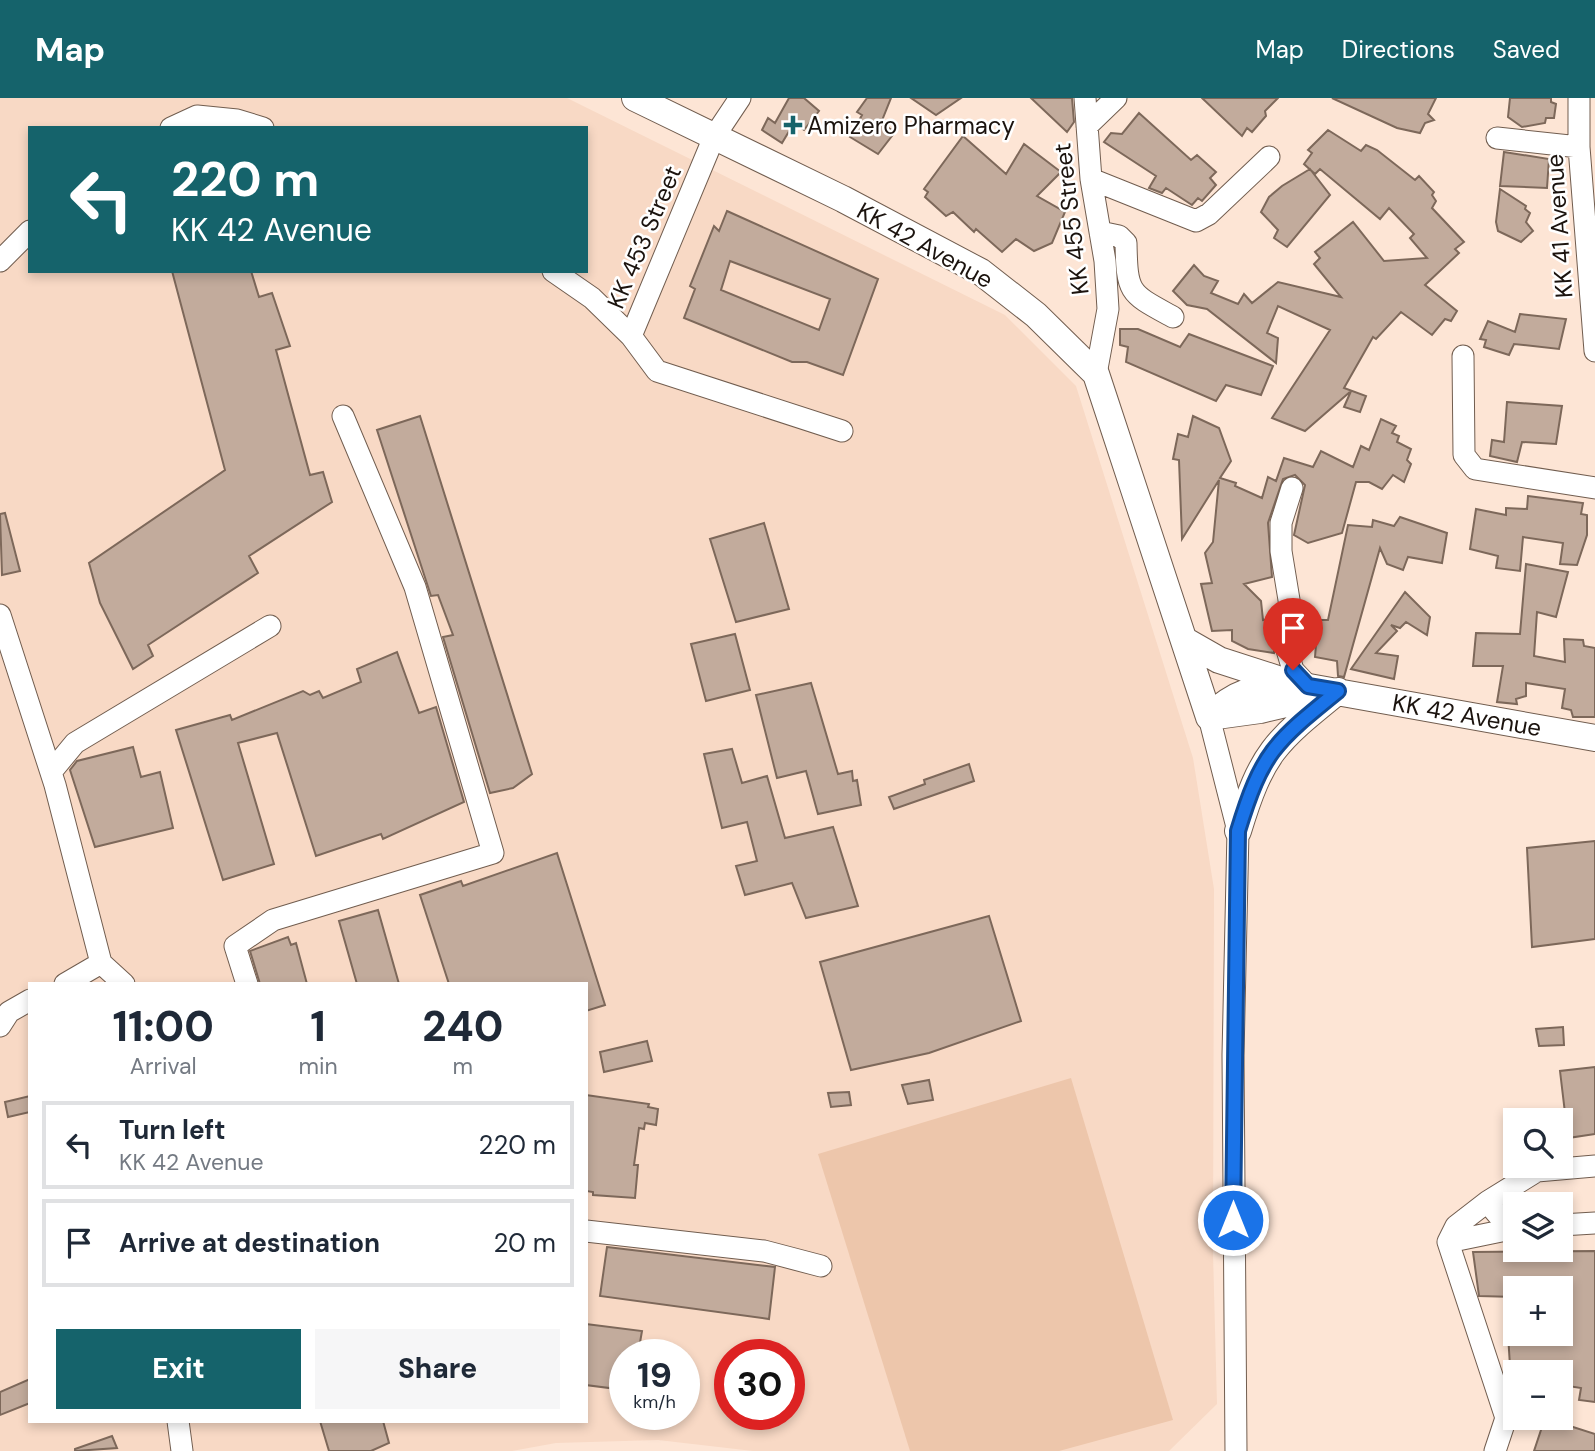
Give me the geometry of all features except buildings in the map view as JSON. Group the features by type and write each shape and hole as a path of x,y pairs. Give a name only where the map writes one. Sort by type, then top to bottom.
{"main road":[{"name":"KK 42 Avenue","path":"635,98 843,199 981,272 1036,315 1096,374 1209,717"},
{"path":"1184,640 1219,660 1300,685"},
{"name":"KK 42 Avenue","path":"1209,717 1226,701 1246,690 1300,685 1595,738"},
{"name":"KK 42 Avenue","path":"1209,717 1260,710 1338,691"},
{"path":"1238,831 1252,784 1264,760 1280,739 1338,691"}],"street":[{"name":"KK 453 Street","path":"740,98 715,138 631,336 657,371 842,431"},
{"name":"KK 455 Street","path":"1085,98 1091,179 1108,309 1096,374"},
{"path":"1087,126 1116,98"},
{"name":"KK 41 Avenue","path":"1579,98 1579,147 1595,351"},
{"path":"175,126 197,116 237,120 256,126"},
{"path":"1497,138 1579,147"},
{"path":"1091,179 1196,221 1209,215 1269,157"},
{"path":"1100,232 1119,236 1126,243 1127,281 1138,298 1173,317"},
{"path":"0,261 28,233"},
{"path":"556,273 592,298 631,336"},
{"path":"1464,356 1464,455 1469,464 1475,469 1595,488"},
{"path":"246,982 235,946 273,920 493,853 415,587 343,416"},
{"path":"1292,488 1281,523 1281,551 1291,612 1287,650 1300,685"},
{"path":"0,615 51,772 102,963 122,982"},
{"path":"51,772 75,743 270,626"},
{"path":"1209,717 1238,831 1233,1055 1236,1451"},
{"path":"69,982 102,963"},
{"path":"0,1026 9,1012 28,1001"},
{"path":"1495,1451 1506,1418 1448,1242 1456,1226 1487,1202 1538,1171 1595,1166"},
{"path":"1487,1202 1503,1219"},
{"path":"1573,1224 1595,1223"},
{"path":"588,1231 764,1251 821,1266"},
{"path":"1448,1242 1503,1231"},
{"path":"178,1423 182,1451"}],"shaded area":[{"path":"0,98 567,98 1005,315 1076,386 1193,758 1214,889 1213,1253 1217,1404 1169,1451 753,1451 658,1440 556,1443 512,1451 0,1451"},
{"path":"1071,1078 1173,1420 1059,1451 910,1451 818,1154"}],"place":[{"name":"Amizero Pharmacy","path":"793,125"}],"route":[{"path":"1233,1220 1233,1055 1238,831 1252,784 1264,760 1280,739 1338,691 1308,686 1293,670"}]}
